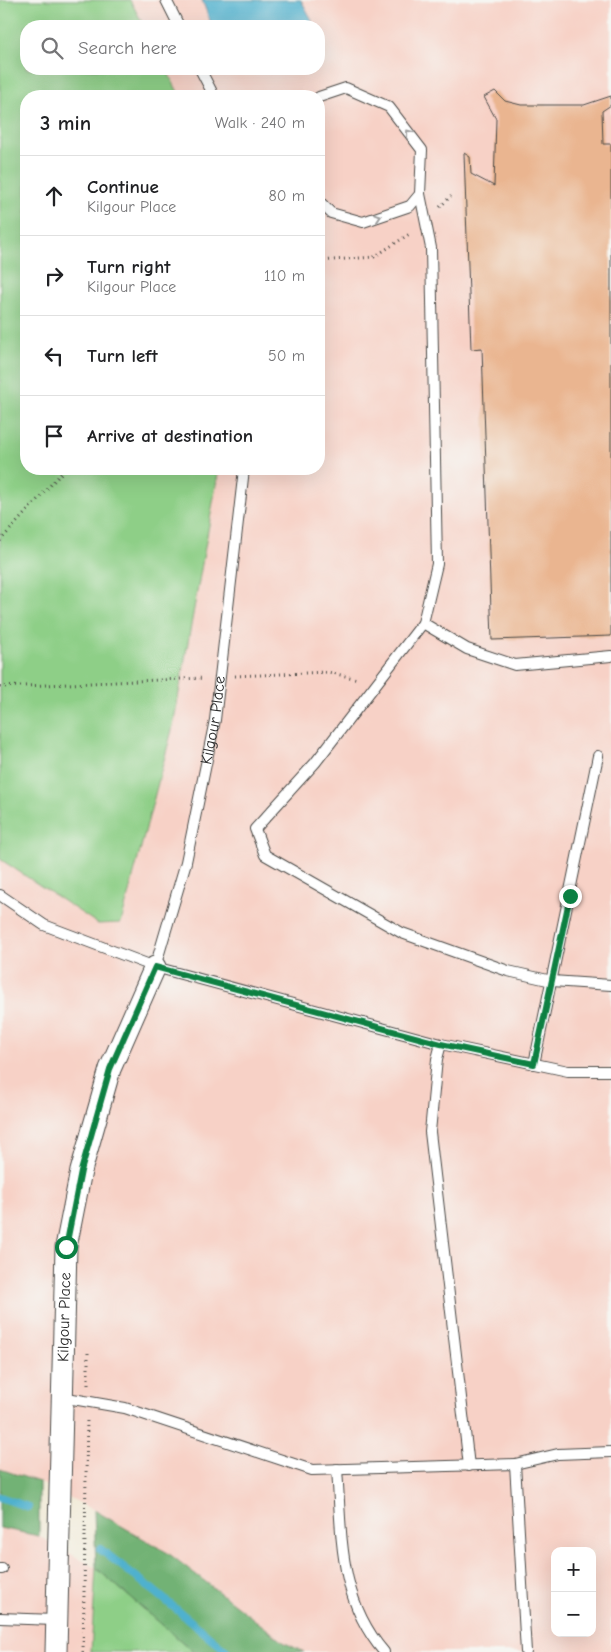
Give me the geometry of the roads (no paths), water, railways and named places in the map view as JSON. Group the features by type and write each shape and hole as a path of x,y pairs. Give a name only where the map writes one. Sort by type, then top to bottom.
{"street":[{"name":"Kilgour Place","path":"56,1652 55,1620 66,1247 81,1171 110,1069 155,967"}],"lane":[{"path":"166,0 176,20"},
{"path":"203,75 211,90"},
{"path":"325,95 346,88 389,107 422,150 420,194 430,248 437,564 423,623 315,763 255,830 265,855 402,933 508,971 552,981 611,984"},
{"path":"325,207 331,213 363,222 410,206 420,194"},
{"name":"Kilgour Place","path":"155,967 186,862 215,720 243,475"},
{"path":"423,623 467,649 515,665 611,656"},
{"path":"534,1064 598,756"},
{"path":"0,895 44,925 155,967 441,1044 568,1071 611,1071"},
{"path":"441,1044 437,1059 430,1132 469,1466"},
{"path":"61,1397 125,1408 312,1470 516,1464 558,1454 611,1452"},
{"path":"516,1464 526,1652"},
{"path":"337,1469 344,1570 357,1612 384,1652"},
{"path":"0,1618 55,1620"}],"water":[{"path":"202,0 301,0 312,20 210,20"}],"waterway":[{"path":"0,1497 28,1507"},
{"path":"100,1549 228,1652"}]}
